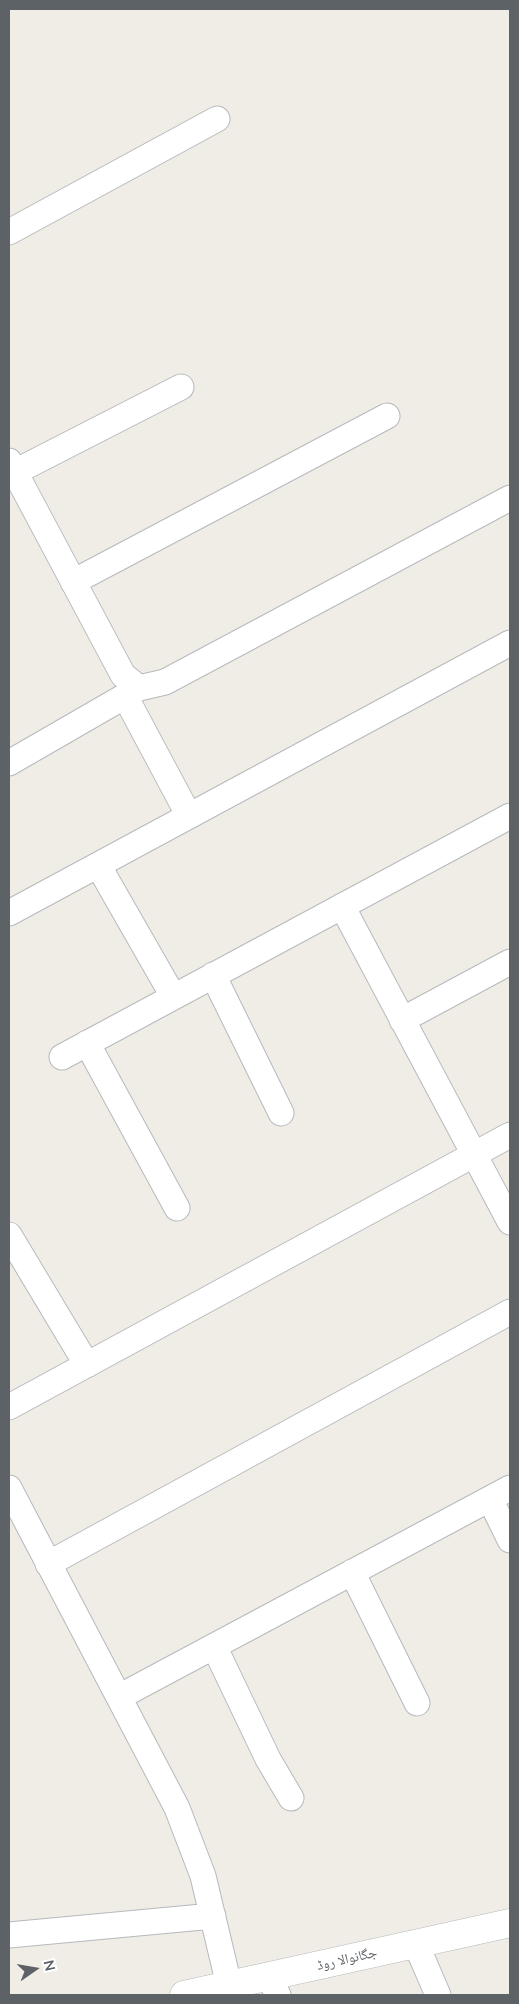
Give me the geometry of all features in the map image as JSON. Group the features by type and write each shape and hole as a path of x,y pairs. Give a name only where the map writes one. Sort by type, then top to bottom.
{"street":[{"path":"9,232 218,119"},
{"path":"181,387 13,474 132,692 189,816"},
{"path":"73,582 387,416"},
{"path":"9,763 132,692 165,682 510,498"},
{"path":"9,913 510,643"},
{"path":"62,1057 510,816"},
{"path":"98,865 173,996"},
{"path":"342,906 510,1222"},
{"path":"402,1020 510,962"},
{"path":"213,975 281,1113"},
{"path":"87,1043 177,1208"},
{"path":"9,1408 510,1135"},
{"path":"9,1235 87,1365"},
{"path":"48,1564 510,1312"},
{"path":"9,1488 177,1808 203,1876 229,1985"},
{"path":"119,1697 500,1493 510,1540"},
{"path":"352,1572 417,1703"},
{"path":"214,1646 268,1759 291,1798"},
{"path":"9,1935 212,1916"},
{"name":"جگانوالا روڈ","path":"184,1995 229,1985 273,1986 416,1944 510,1923"},
{"path":"416,1944 438,1995"}]}
